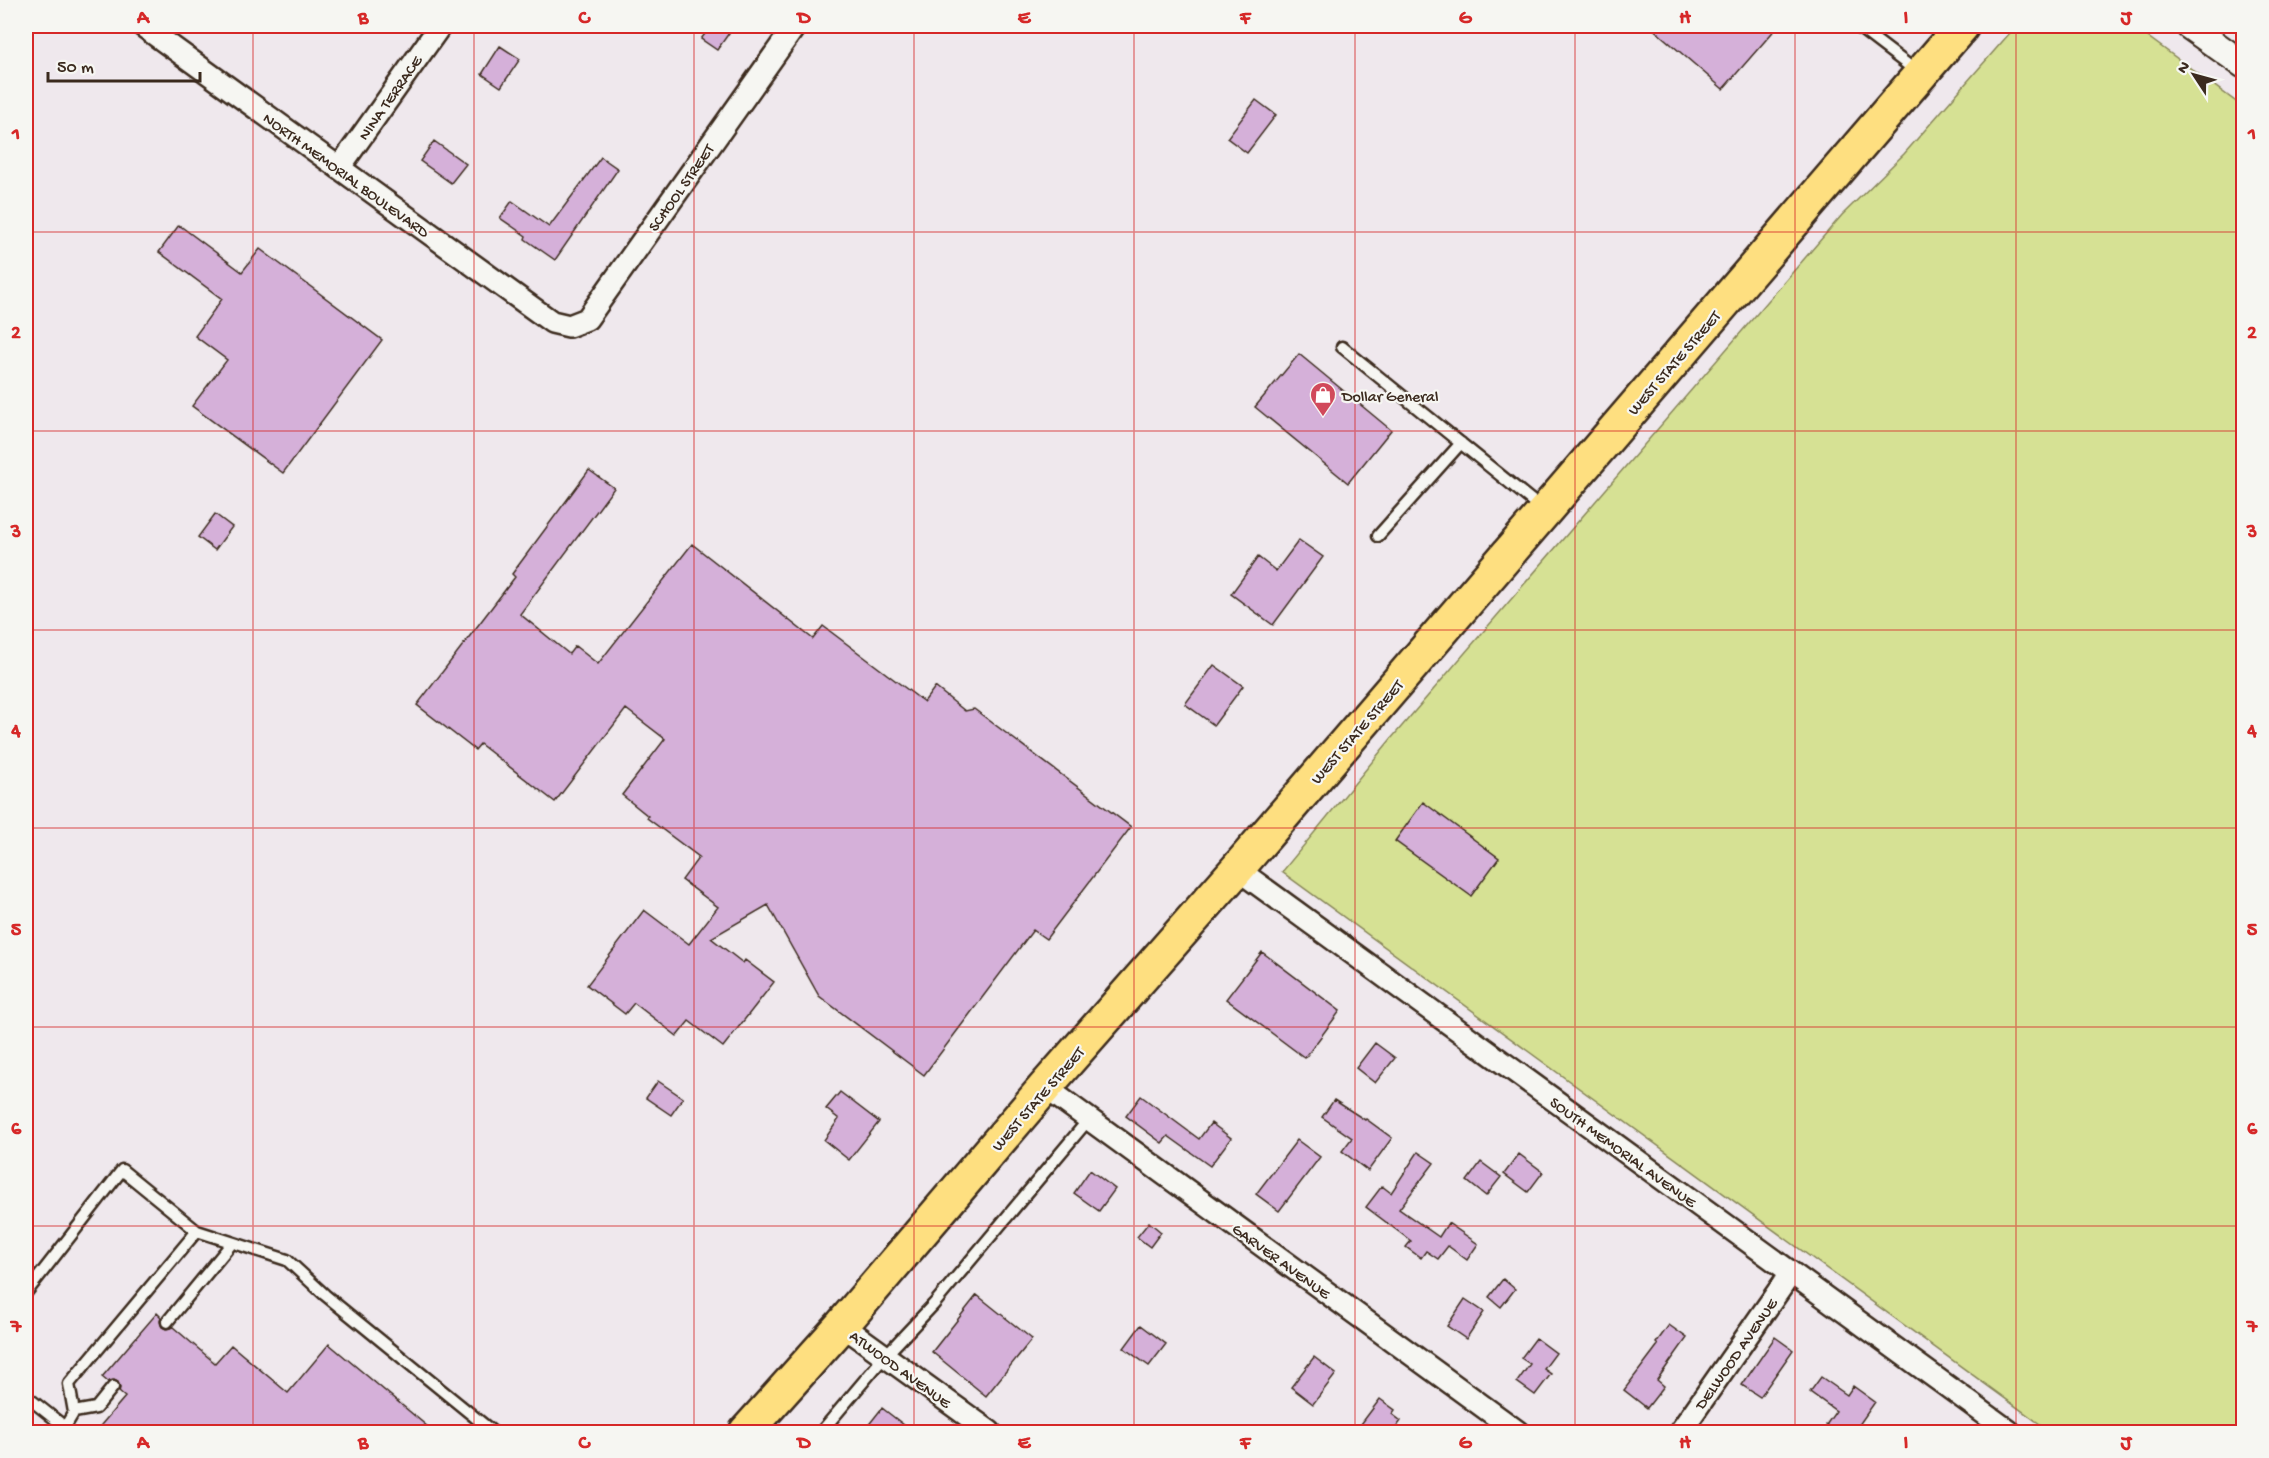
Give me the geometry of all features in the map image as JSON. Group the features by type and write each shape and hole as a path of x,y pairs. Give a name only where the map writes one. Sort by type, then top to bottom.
{"main road":[{"name":"WEST STATE STREET","path":"746,1432 843,1325 1962,26"}],"street":[{"name":"NORTH MEMORIAL BOULEVARD","path":"142,26 552,322"},
{"name":"NINA TERRACE","path":"339,168 440,26"},
{"name":"SCHOOL STREET","path":"552,322 569,326 587,319 795,26"},
{"path":"2189,26 2244,65"},
{"name":"SOUTH MEMORIAL AVENUE","path":"1237,869 2010,1432"},
{"name":"GARVER AVENUE","path":"1046,1087 1518,1432"},
{"name":"DELWOOD AVENUE","path":"1680,1432 1791,1273"},
{"name":"ATWOOD AVENUE","path":"843,1325 990,1432"}],"lane":[{"path":"1857,26 1912,68"},
{"path":"1342,347 1545,511"},
{"path":"1378,536 1461,443"},
{"path":"821,1432 885,1356 934,1304 1089,1119"},
{"path":"26,1293 122,1170 197,1231 287,1260 325,1295 493,1432"},
{"path":"26,1396 64,1430 74,1412 69,1384 197,1231"},
{"path":"167,1322 232,1242"},
{"path":"74,1412 96,1408 114,1387"}],"green space":[{"path":"2016,26 2133,26 2243,107 2243,1432 2051,1432 1282,872 1390,740 1842,215 1904,154"}],"building":[{"path":"711,26 734,26 717,50 701,39"},
{"path":"1650,26 1778,26 1723,89"},
{"path":"500,46 520,59 501,87 482,74"},
{"path":"1256,100 1276,115 1247,153 1227,138"},
{"path":"434,141 466,164 451,183 420,161"},
{"path":"601,157 618,169 555,260 500,218 512,201 549,227"},
{"path":"179,225 242,272 260,249 382,340 283,473 192,406 227,360 195,336 222,299 159,252"},
{"name":"Dollar General","path":"1299,354 1391,430 1348,483 1255,407"},
{"path":"589,470 614,488 520,614 569,654 575,646 598,664 692,544 813,639 823,626 924,702 935,687 965,711 974,709 1131,827 1046,939 1033,930 924,1075 819,996 768,905 711,938 743,963 745,960 774,982 723,1047 689,1021 677,1036 634,1003 625,1014 587,985 644,910 689,944 718,907 682,880 699,857 647,818 648,816 622,795 665,739 626,709 555,802 480,744 475,750 417,705 515,577 512,574"},
{"path":"215,514 232,527 215,550 198,537"},
{"path":"1299,540 1323,557 1273,625 1231,594 1258,557 1276,571"},
{"path":"1214,665 1243,686 1214,725 1185,704"},
{"path":"1423,802 1499,858 1471,896 1395,841"},
{"path":"1262,952 1340,1011 1305,1058 1226,999"},
{"path":"1375,1043 1395,1058 1375,1083 1356,1068"},
{"path":"658,1081 683,1098 671,1115 646,1098"},
{"path":"840,1092 879,1122 849,1160 824,1140 839,1119 826,1109"},
{"path":"1141,1096 1199,1139 1211,1123 1231,1138 1210,1166 1168,1136 1162,1143 1126,1116"},
{"path":"1334,1100 1392,1138 1368,1171 1342,1151 1352,1138 1322,1117"},
{"path":"1297,1140 1320,1157 1279,1211 1256,1194"},
{"path":"1418,1152 1434,1163 1399,1209 1439,1237 1448,1223 1478,1244 1467,1260 1448,1246 1438,1259 1426,1251 1421,1258 1406,1247 1411,1241 1366,1207 1382,1186 1391,1193"},
{"path":"1519,1154 1543,1172 1528,1192 1504,1174"},
{"path":"1481,1162 1501,1177 1486,1196 1467,1181"},
{"path":"1090,1170 1115,1189 1099,1211 1074,1193"},
{"path":"1149,1222 1161,1232 1150,1247 1137,1237"},
{"path":"1503,1279 1515,1289 1501,1307 1489,1297"},
{"path":"977,1295 1032,1339 986,1396 932,1352"},
{"path":"1465,1299 1484,1312 1466,1339 1447,1326"},
{"path":"157,1313 161,1317 162,1327 166,1329 173,1327 215,1363 231,1345 288,1393 329,1344 434,1432 95,1432 125,1397 119,1392 118,1382 114,1380 108,1382 102,1377"},
{"path":"1141,1325 1166,1344 1149,1366 1124,1348"},
{"path":"1669,1325 1687,1338 1657,1380 1664,1386 1647,1408 1624,1390 1658,1345 1656,1343"},
{"path":"1775,1337 1793,1350 1760,1397 1742,1385"},
{"path":"1536,1338 1556,1353 1544,1369 1551,1374 1535,1395 1517,1382 1530,1364 1521,1358"},
{"path":"1314,1357 1336,1374 1313,1404 1291,1387"},
{"path":"1821,1377 1847,1395 1853,1386 1875,1402 1854,1432 1836,1432 1826,1425 1836,1411 1810,1392"},
{"path":"1380,1399 1395,1410 1392,1414 1401,1421 1393,1432 1355,1432"},
{"path":"882,1408 913,1432 863,1432"}],"place":[{"name":"Dollar General","path":"1323,418"}]}
